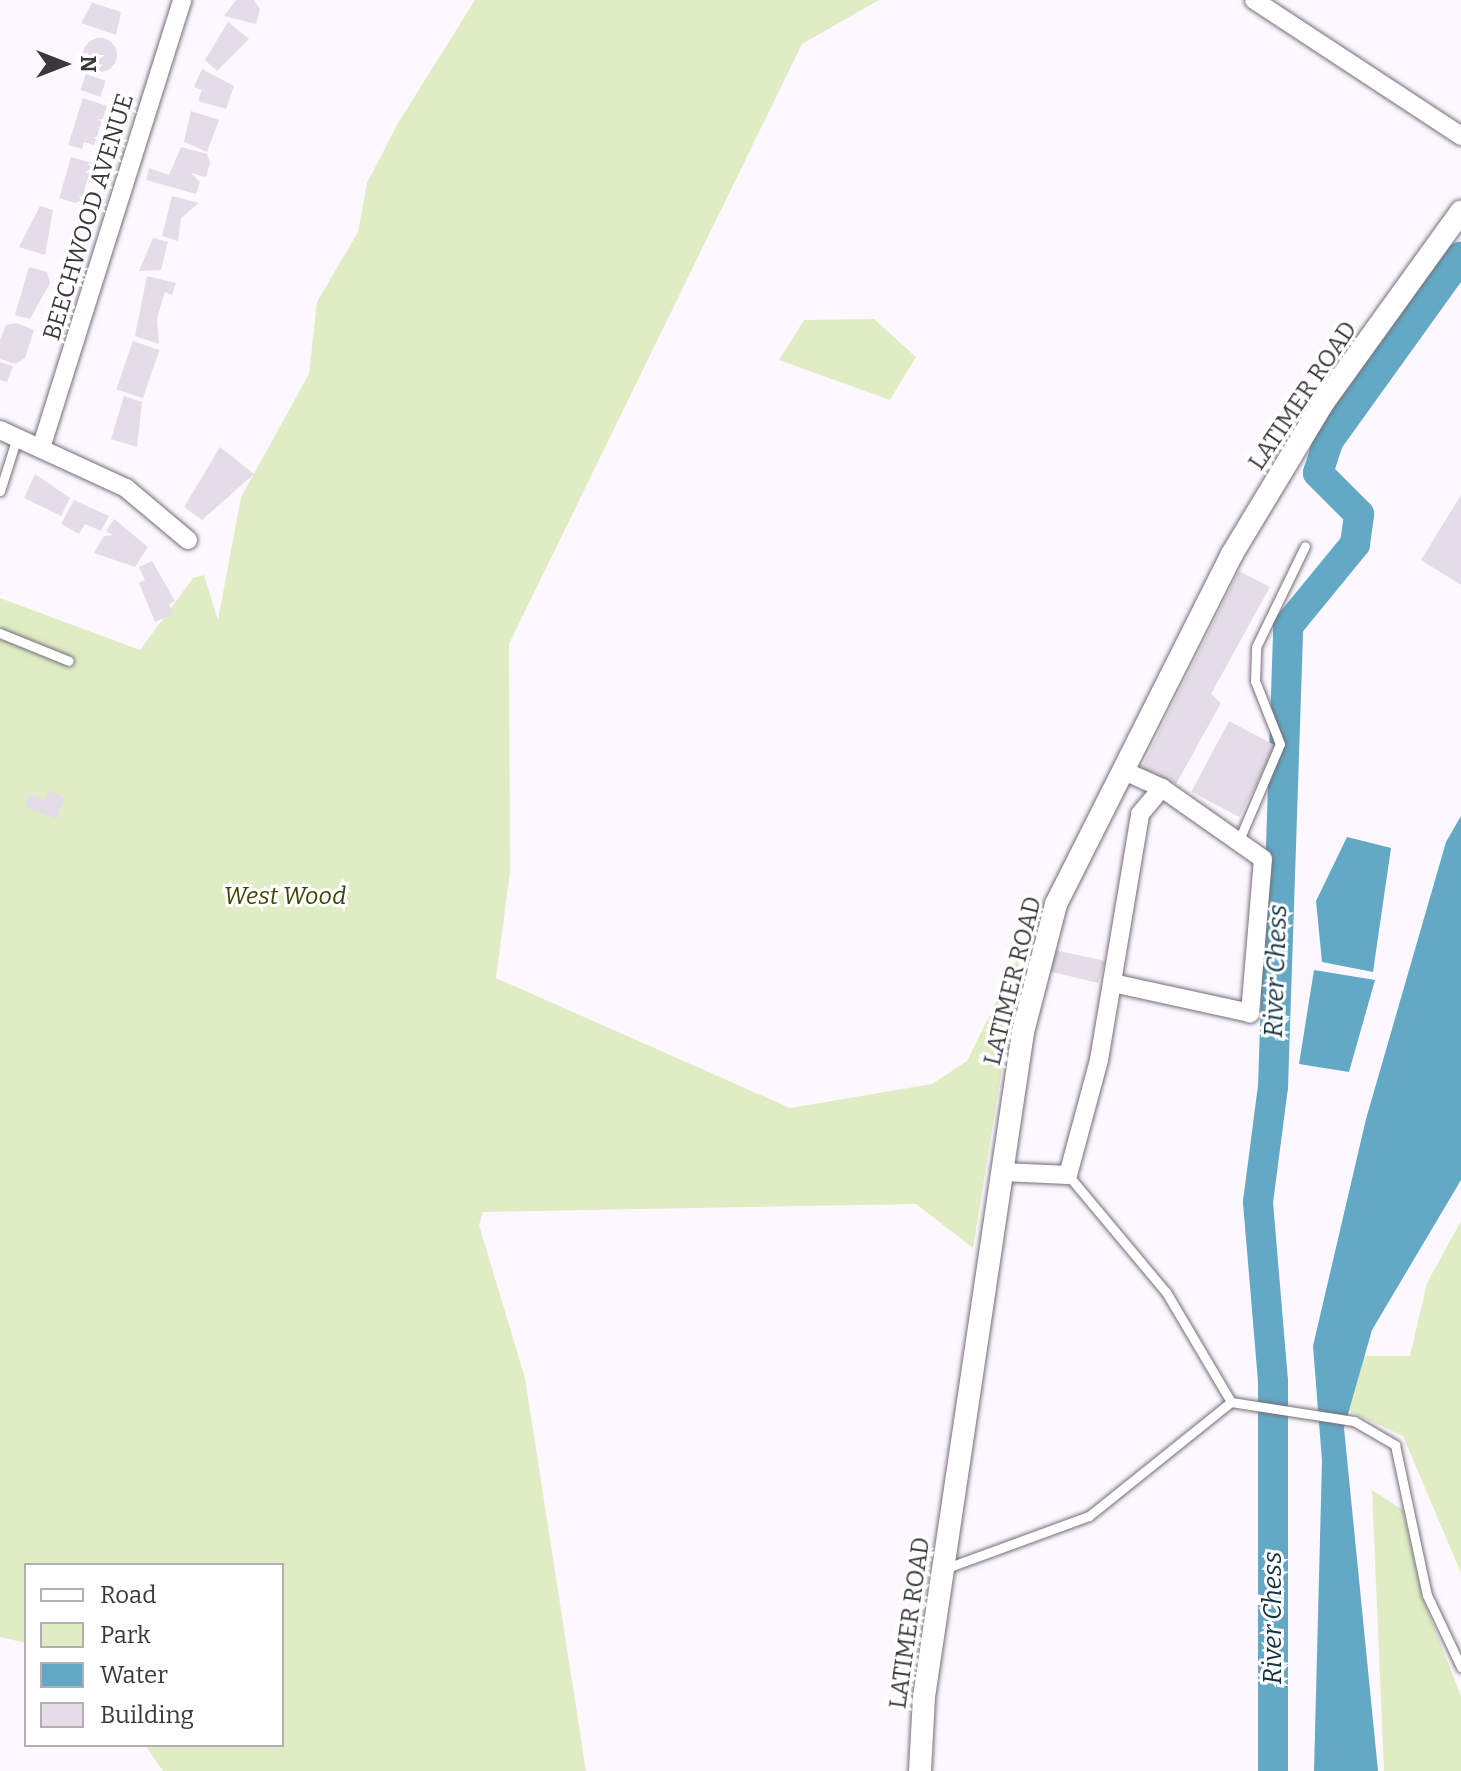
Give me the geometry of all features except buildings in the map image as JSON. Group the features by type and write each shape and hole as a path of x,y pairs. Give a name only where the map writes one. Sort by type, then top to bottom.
{"street":[{"name":"BEECHWOOD AVENUE","path":"41,448 182,0"},
{"path":"1254,0 1461,136"},
{"name":"LATIMER ROAD","path":"920,1771 943,1569 1023,1032 1056,904 1232,554 1323,403 1461,212"},
{"path":"9,434 126,488 188,540"},
{"path":"1112,983 1250,1013 1263,859 1162,788 1122,770"},
{"path":"1003,1172 1068,1175 1112,983 1140,814 1162,788"}],"lane":[{"path":"0,491 9,434"},
{"path":"1239,840 1280,744 1255,681 1256,647 1305,546"},
{"path":"0,633 69,661"},
{"path":"1068,1175 1166,1292 1231,1402"},
{"path":"943,1569 1089,1516 1231,1402 1305,1416 1354,1421 1395,1445 1427,1595 1461,1667"}],"green space":[{"name":"West Wood","path":"475,0 879,0 802,44 509,644 510,872 496,978 790,1108 932,1084 967,1061 1021,951 973,1248 916,1204 483,1212 479,1225 525,1378 586,1771 163,1771 146,1747 284,1747 284,1563 24,1563 24,1643 0,1637 0,598 140,650 193,578 204,575 218,620 241,497 309,374 317,302 358,232 367,183 398,123"},
{"path":"874,319 916,357 890,400 779,360 804,320"},
{"path":"1461,1221 1461,1573 1403,1436 1347,1410 1364,1356 1410,1356 1427,1283"},
{"path":"1372,1490 1403,1510 1423,1599 1461,1696 1461,1771 1384,1771"}],"water":[{"path":"1461,816 1461,1180 1372,1330 1344,1428 1378,1771 1314,1771 1322,1461 1313,1346 1366,1119 1446,842"},
{"path":"1347,837 1391,848 1373,972 1322,962 1316,901"},
{"path":"1314,970 1375,980 1349,1072 1299,1064"}],"waterway":[{"name":"River Chess","path":"1273,1771 1273,1381 1258,1202 1273,1087 1288,626 1355,544 1359,514 1318,473 1329,440 1461,256"}]}
